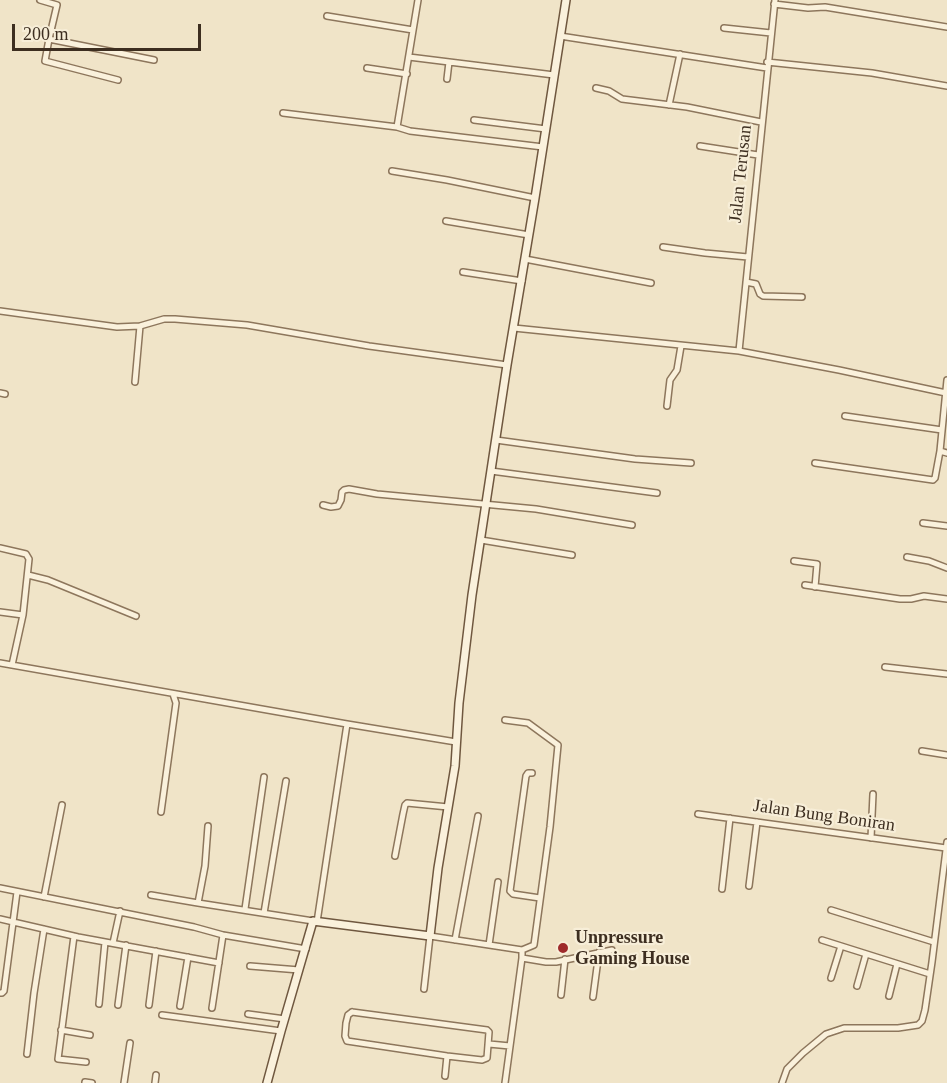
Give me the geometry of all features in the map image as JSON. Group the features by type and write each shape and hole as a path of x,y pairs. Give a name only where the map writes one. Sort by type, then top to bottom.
{"street":[{"path":"40,0 57,5 45,61 118,80"},
{"path":"398,127 418,0"},
{"path":"424,989 454,766 462,670 507,365 536,198 566,0"},
{"path":"774,2 808,8 825,7 947,27"},
{"name":"Jalan Terusan","path":"739,351 774,2"},
{"path":"327,15 413,30"},
{"path":"724,28 771,33"},
{"path":"560,36 767,65 872,73 947,86"},
{"path":"49,39 154,60"},
{"path":"669,105 680,54"},
{"path":"409,57 554,75"},
{"path":"447,79 449,62"},
{"path":"367,68 407,74"},
{"path":"596,88 609,91 622,99 687,107 761,122"},
{"path":"283,112 398,127 410,131 543,147"},
{"path":"474,120 546,129"},
{"path":"700,146 758,154"},
{"path":"392,171 536,198"},
{"path":"446,221 529,235"},
{"path":"663,247 748,257"},
{"path":"525,259 651,283"},
{"path":"463,272 522,281"},
{"path":"746,282 756,283 763,296 802,297"},
{"path":"0,311 117,327 140,326 174,319 250,326 369,346 507,365"},
{"path":"135,382 140,326"},
{"path":"514,328 739,351 946,393"},
{"path":"667,406 670,380 677,370 681,346"},
{"path":"815,463 933,480 940,452 947,380"},
{"path":"845,416 942,430"},
{"path":"496,440 635,459 691,463"},
{"path":"940,452 947,453"},
{"path":"491,471 657,493"},
{"path":"323,505 338,506 342,492 349,489 376,494 536,510 632,525"},
{"path":"923,523 947,526"},
{"path":"481,540 572,555"},
{"path":"0,548 27,555 29,559 23,615 12,665"},
{"path":"907,557 929,561 947,568"},
{"path":"794,561 817,564 815,587"},
{"path":"28,575 48,580 136,616"},
{"path":"805,585 900,599 924,596 947,599"},
{"path":"0,612 23,615"},
{"path":"0,663 456,742"},
{"path":"885,667 947,675"},
{"path":"161,812 176,703 173,694"},
{"path":"151,895 522,950 534,945 550,827 558,744 528,723 505,720"},
{"path":"267,1083 315,921 347,724"},
{"path":"922,751 947,755"},
{"path":"532,773 526,776 510,891 513,894 540,898"},
{"path":"245,909 264,777"},
{"path":"264,913 286,780"},
{"path":"871,838 873,794"},
{"path":"395,856 407,803 448,807"},
{"path":"44,897 62,805"},
{"name":"Jalan Bung Boniran","path":"698,814 946,848"},
{"path":"455,940 478,816"},
{"path":"722,889 730,819"},
{"path":"749,886 757,822"},
{"path":"198,903 205,866 208,826"},
{"path":"783,1083 787,1069 826,1034 844,1028 898,1028 918,1024 924,1017 947,842"},
{"path":"489,945 498,882"},
{"path":"0,888 120,911 223,935 306,949"},
{"path":"0,993 4,991 17,892"},
{"path":"831,910 934,942"},
{"path":"113,943 120,911"},
{"path":"938,913 947,914"},
{"path":"0,919 74,936 219,963"},
{"path":"27,1054 44,929"},
{"path":"212,1008 223,935"},
{"path":"74,936 58,1059 86,1062"},
{"path":"822,940 930,974"},
{"path":"99,1004 105,942"},
{"path":"118,1005 126,945"},
{"path":"831,978 841,946"},
{"path":"505,1083 522,950"},
{"path":"522,958 552,962 612,950"},
{"path":"148,1005 156,951"},
{"path":"593,997 598,952"},
{"path":"857,986 866,954"},
{"path":"180,1006 188,957"},
{"path":"561,995 566,959"},
{"path":"889,996 897,964"},
{"path":"250,966 299,970"},
{"path":"352,1012 487,1030 489,1044 485,1059 447,1056 347,1041 345,1036 348,1015 352,1012"},
{"path":"248,1014 285,1019"},
{"path":"162,1015 281,1031"},
{"path":"61,1030 90,1035"},
{"path":"123,1083 130,1043"},
{"path":"489,1044 510,1046"},
{"path":"445,1076 447,1056"},
{"path":"155,1083 156,1075"},
{"path":"85,1082 92,1083"}],"place":[{"name":"Unpressure Gaming House","path":"563,948"}]}
